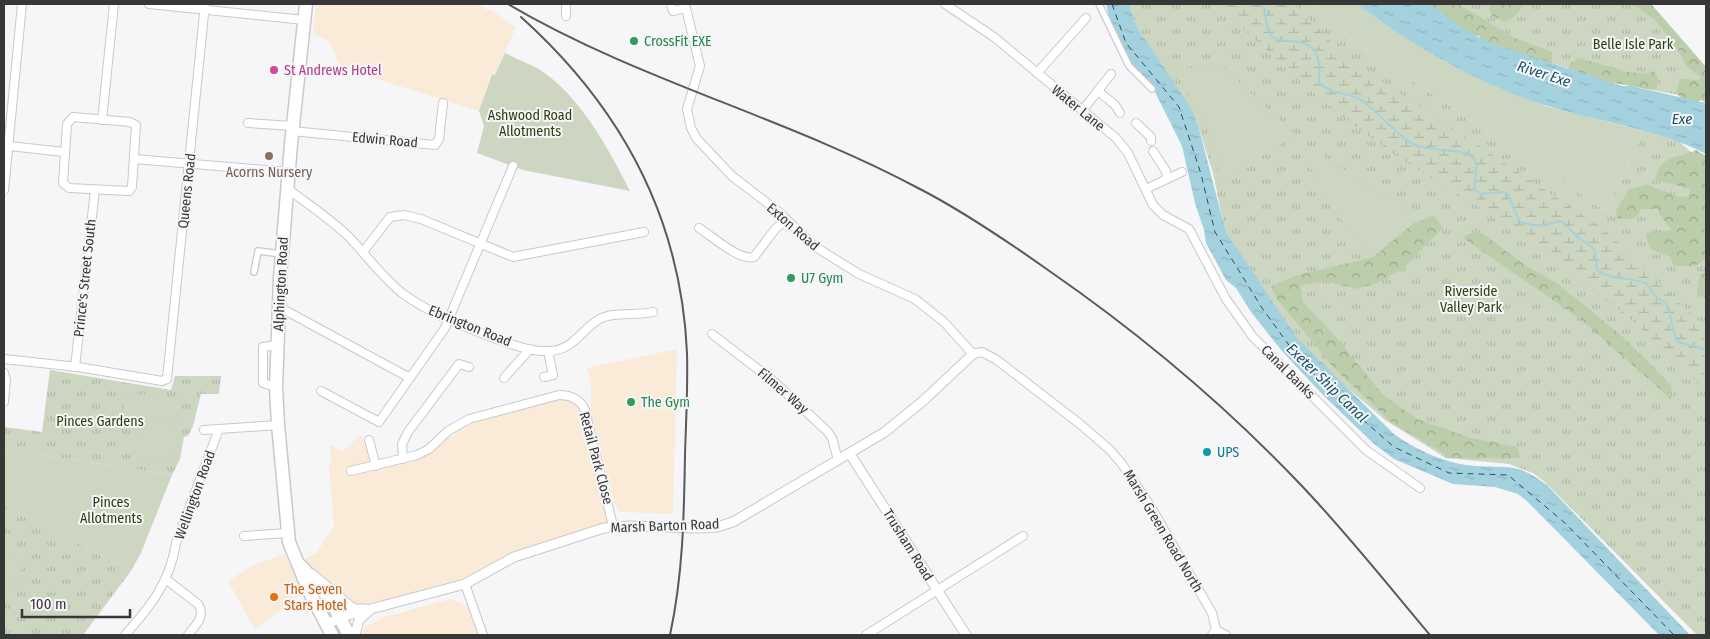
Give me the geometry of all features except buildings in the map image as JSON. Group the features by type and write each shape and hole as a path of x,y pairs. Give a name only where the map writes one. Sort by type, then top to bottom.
{"highway":[{"name":"Alphington Road","path":"306,4 288,172 276,386 287,533 297,563 329,630"},
{"path":"297,563 308,572 330,599 343,618 349,635"}],"street":[{"path":"4,190 22,4"},
{"path":"102,120 114,4"},
{"path":"149,4 205,6 304,20"},
{"path":"566,4 566,16"},
{"name":"Water Lane","path":"945,4 994,37 1082,112 1116,138 1128,153 1153,205 1163,215 1189,229"},
{"path":"1100,4 1129,66 1152,88"},
{"path":"671,5 673,11 686,6"},
{"name":"Queens Road","path":"75,367 162,381 166,379 190,164 205,6"},
{"name":"Exton Road","path":"686,6 700,66 687,109 691,128 714,158 732,176 787,220 814,246 876,283 915,300 944,322 972,354"},
{"path":"1037,73 1086,18"},
{"path":"1082,112 1110,74"},
{"path":"1098,91 1115,105 1120,112"},
{"name":"Edwin Road","path":"292,129 435,145 439,140 443,104"},
{"path":"71,119 102,120 136,125 132,187 129,191 70,188 64,183 64,152 67,124 71,119"},
{"path":"248,123 292,129"},
{"path":"1136,123 1151,137 1151,141"},
{"path":"9,146 64,152"},
{"path":"1154,151 1166,171 1167,179"},
{"path":"134,158 288,172"},
{"path":"321,391 379,422 449,320 513,166"},
{"path":"1146,189 1182,172"},
{"name":"Ebrington Road","path":"288,189 333,223 400,291 431,311 488,336 530,349 548,351 576,342 590,326 603,318 638,316 654,312"},
{"name":"Prince's Street South","path":"75,367 95,190"},
{"path":"363,252 390,217 397,215 421,219 513,257 644,232"},
{"path":"700,228 739,255 750,258 754,257 776,228 787,220"},
{"name":"Canal Banks","path":"1189,229 1226,298 1253,337 1366,450 1420,488"},
{"path":"254,272 258,251 282,254"},
{"path":"279,307 410,378"},
{"name":"Filmer Way","path":"712,334 772,380 827,430 832,438 838,460"},
{"path":"504,378 530,349"},
{"path":"544,378 552,376 548,351"},
{"name":"Marsh Green Road North","path":"972,354 982,352 997,360 1080,424 1116,457 1138,486 1193,579 1212,613 1214,632"},
{"name":"Marsh Barton Road","path":"329,630 343,618 465,584 514,557 613,526 698,528 724,525 756,510 885,432 924,400 972,354"},
{"path":"4,359 75,367"},
{"path":"403,459 402,444 408,432 459,364 469,367"},
{"path":"4,373 6,380 4,402"},
{"name":"Retail Park Close","path":"352,471 403,459 429,449 448,431 469,419 558,395 572,397 585,410 613,526"},
{"path":"204,430 278,425"},
{"name":"Wellington Road","path":"125,635 167,580 175,558 176,542 219,430"},
{"path":"370,440 376,466"},
{"name":"Trusham Road","path":"850,454 966,635"},
{"path":"244,536 287,533"},
{"path":"866,635 1023,536"},
{"name":"Marsh Barton Road","path":"308,572 319,578 355,609 376,608"},
{"path":"167,580 198,604 201,609 201,618 188,635"},
{"path":"465,584 483,635"},
{"name":"Marsh Barton Road","path":"354,635 359,620 364,613 376,608"},
{"path":"336,635 336,629 343,618"},
{"path":"1214,632 1226,635"}],"shaded area":[{"path":"316,4 478,4 485,9 491,10 516,27 495,75 491,74 479,111 341,68 328,40 313,34"},
{"path":"677,349 673,514 621,512 615,505 591,414 591,383 587,368"},
{"path":"563,397 580,406 587,423 611,525 463,581 358,607 302,561 317,552 334,526 329,466 331,463 330,445 342,452 360,435 366,443 371,467 430,452 477,418"},
{"path":"284,554 305,592 255,630 228,581 252,566"},
{"path":"450,599 467,606 477,635 362,635 365,627 385,617"}],"green space":[{"name":"Riverside Valley Park","path":"1129,4 1314,4 1349,38 1606,211 1644,131 1453,66 1377,19 1357,4 1666,130 1706,165 1706,635 1697,635 1546,483 1533,473 1509,464 1446,458 1385,420 1302,349 1273,310 1225,230 1213,173 1197,122 1137,27"},
{"path":"1215,4 1294,4 1348,59 1604,229 1706,328 1706,391 1633,321 1476,205 1396,156 1330,107"},
{"path":"1314,4 1357,4 1377,19 1453,66 1499,88 1549,107 1644,131 1606,211 1349,38"},
{"path":"1428,4 1458,4 1515,38 1552,52 1552,69 1489,46 1479,36 1467,35 1454,30 1452,20 1447,20"},
{"name":"Belle Isle Park","path":"1437,4 1651,4 1706,67 1706,97 1679,95 1620,84 1552,63"},
{"path":"1491,4 1525,4 1514,17 1506,22 1493,17 1489,10"},
{"path":"1632,4 1651,4 1706,67 1706,102 1700,100 1697,104 1683,102 1676,91 1680,79 1699,80 1701,77 1686,66 1679,51 1655,20"},
{"name":"Ashwood Road Allotments","path":"505,53 537,68 566,91 579,106 602,140 630,191 523,170 477,153 484,126 479,111 492,74 495,75"},
{"path":"1578,58 1628,72 1644,74 1653,71 1658,76 1657,88 1653,90 1609,82 1597,87 1569,75 1569,65"},
{"path":"1223,67 1296,135 1256,160 1220,187 1216,153 1208,131 1174,69"},
{"path":"1308,145 1413,216 1378,254 1361,248 1336,212 1300,150"},
{"path":"1696,150 1706,156 1706,258 1696,265 1674,266 1670,257 1650,248 1646,236 1647,233 1672,230 1659,214 1658,209 1641,209 1635,218 1629,219 1617,218 1616,211 1629,189 1647,185 1680,197 1688,196 1691,189 1655,180 1658,171 1666,161"},
{"path":"1434,216 1443,228 1403,268 1377,283 1356,289 1327,281 1301,285 1302,301 1336,337 1382,394 1417,419 1471,438 1517,447 1520,458 1452,458 1392,423 1334,368 1277,299 1271,286 1295,276 1373,257 1414,223"},
{"path":"1471,233 1482,233 1522,263 1558,284 1623,337 1671,385 1671,399 1583,321 1462,237"},
{"path":"1706,273 1706,298 1697,293 1700,274"},
{"name":"Pinces Gardens","path":"50,370 171,390 175,376 221,376 219,394 201,394 193,426 188,436 184,437 180,459 172,475 4,449 4,427 42,432"},
{"path":"127,392 183,400 180,424 140,418 179,426 174,462 133,456 139,418 137,418 135,430 120,428"},
{"name":"Pinces Allotments","path":"4,449 172,475 141,553 131,571 4,505"},
{"path":"4,505 131,571 83,635 4,635"},
{"path":"4,551 24,566 4,593"}],"water":[{"name":"Exeter Ship Canal","path":"1106,4 1129,4 1137,27 1190,107 1198,125 1226,232 1297,338 1394,434 1410,445 1428,454 1457,463 1516,469 1535,477 1547,485 1690,635 1659,635 1518,494 1495,487 1453,484 1394,459 1374,444 1323,395 1282,351 1251,312 1236,288 1226,280 1206,243 1182,146 1153,88 1138,70 1130,64 1111,26"},
{"name":"Exe","path":"1357,4 1430,4 1470,33 1496,45 1622,86 1631,86 1706,103 1706,154 1688,145 1650,132 1571,113 1525,99 1474,77 1425,50"}],"waterway":[{"path":"1263,4 1268,28 1274,38 1306,44 1316,52 1319,65 1319,83 1323,87 1361,100 1402,137 1415,145 1429,149 1461,152 1471,156 1476,163 1474,189 1480,194 1504,192 1508,195 1520,222 1539,226 1561,221 1594,249 1597,270 1608,276 1646,283 1655,296 1666,303 1678,342 1706,350"}],"ferry route":[{"path":"1112,4 1126,43 1179,107 1201,174 1215,232 1262,308 1294,352 1330,391 1394,447 1449,473 1508,475 1565,523 1674,635"}],"railway":[{"path":"508,4 557,31 608,55 816,140 867,163 952,206 1017,248 1148,344 1211,398 1271,454 1350,539 1430,635"},
{"path":"521,17 556,51 588,88 615,127 639,167 658,210 672,256 682,303 687,353 687,378 682,545 678,590 670,635"}],"place":[{"name":"CrossFit EXE","path":"634,41"},
{"name":"St Andrews Hotel","path":"274,70"},
{"name":"Acorns Nursery","path":"269,156"},
{"name":"U7 Gym","path":"791,278"},
{"name":"The Gym","path":"631,402"},
{"name":"UPS","path":"1207,452"},
{"name":"The Seven Stars Hotel","path":"274,597"}],"water label":[{"name":"River Exe","path":"1544,74"}]}
